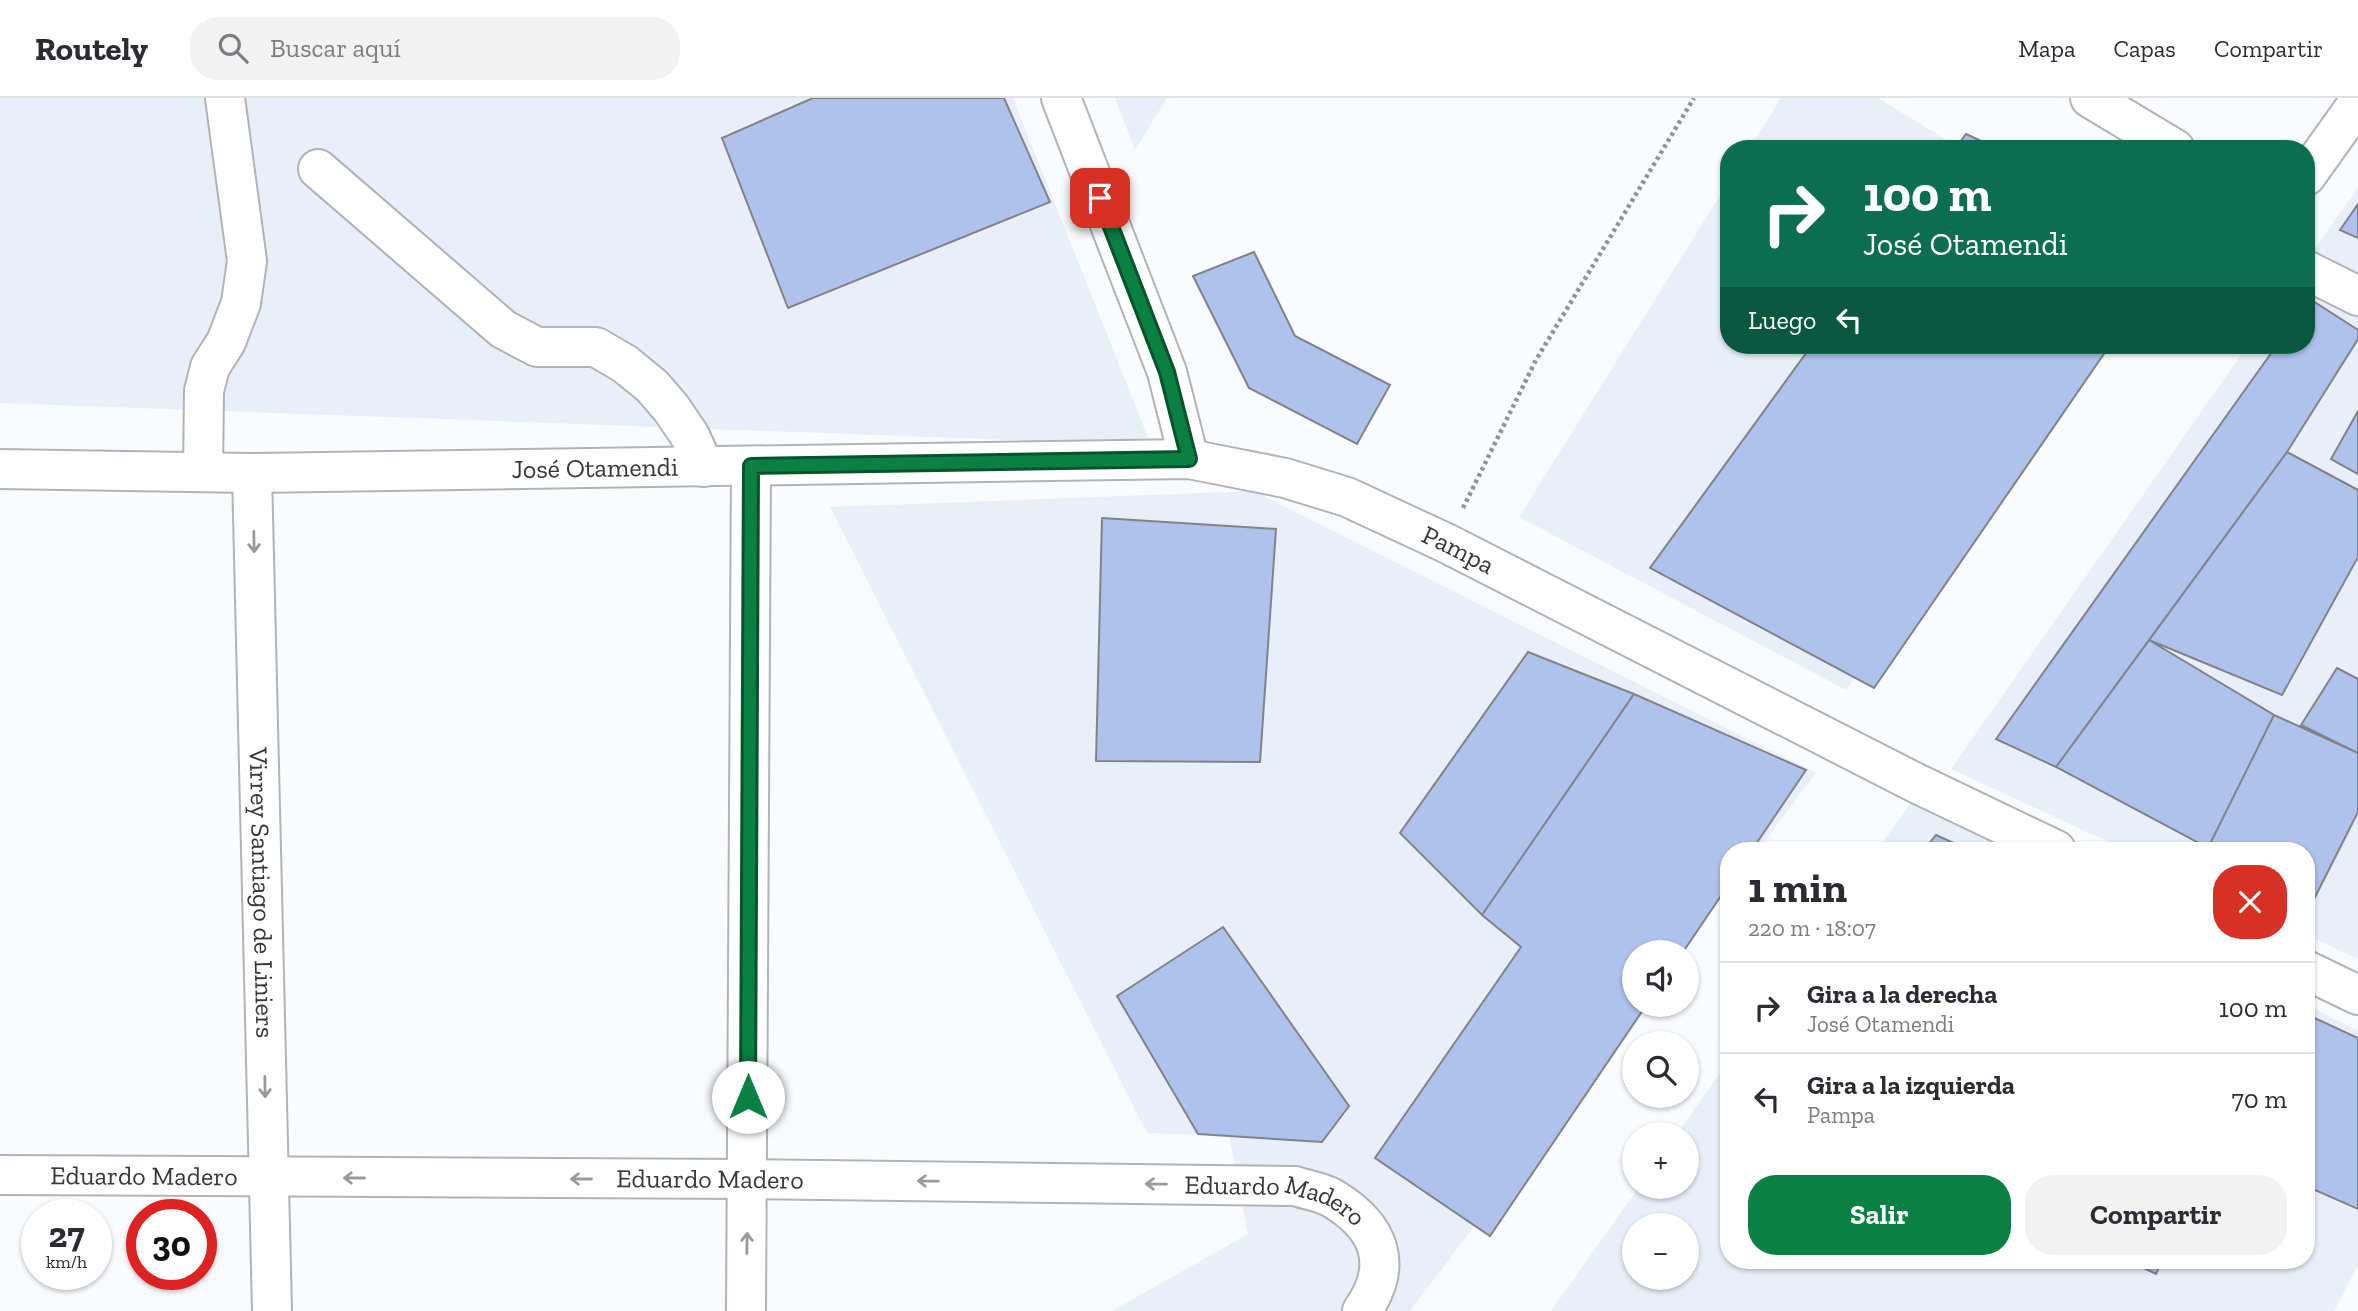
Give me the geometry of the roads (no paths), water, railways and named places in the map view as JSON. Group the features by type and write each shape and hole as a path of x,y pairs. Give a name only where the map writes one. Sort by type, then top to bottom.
{"street":[{"path":"203,472 204,391 210,367 226,342 241,303 247,261 225,98"},
{"path":"1061,98 1167,372 1189,459"},
{"path":"2090,98 2160,140"},
{"path":"2315,163 2358,103"},
{"path":"318,169 503,329 537,347 596,348 625,365 652,386 671,408 690,436 704,467"},
{"path":"2315,274 2358,296"},
{"name":"José Otamendi","path":"0,469 252,473 1189,459"},
{"name":"Pampa","path":"1189,459 1285,478 1347,497 1446,543 1916,783 2039,842"},
{"path":"746,1311 751,466"},
{"name":"Virrey Santiago de Liniers","path":"252,473 272,1311"},
{"path":"2315,975 2358,995"},
{"name":"Eduardo Madero","path":"0,1175 747,1179 1295,1186 1331,1198 1365,1224 1378,1246 1382,1264 1369,1301 1362,1311"}]}
